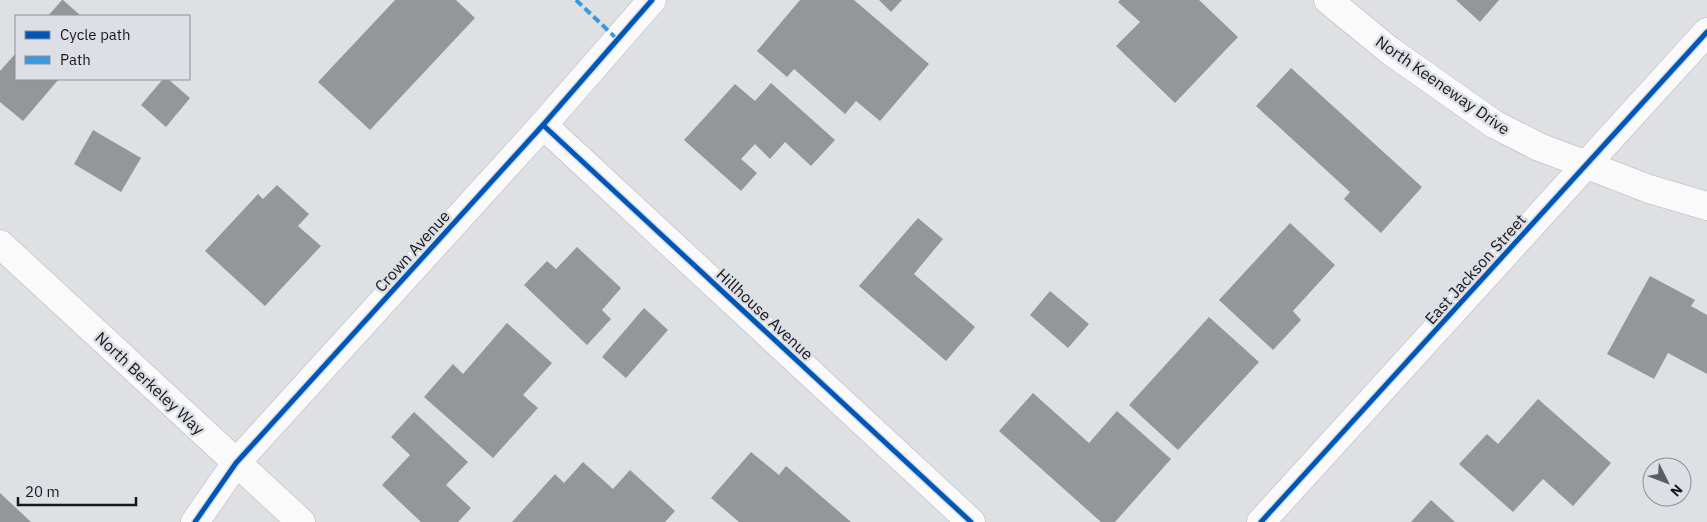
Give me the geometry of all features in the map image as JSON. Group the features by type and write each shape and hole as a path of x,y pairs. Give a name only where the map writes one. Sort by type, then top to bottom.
{"street":[{"name":"Crown Avenue","path":"195,522 236,463 543,125 652,0"},
{"name":"North Keeneway Drive","path":"1328,0 1389,50 1494,124 1538,147 1649,189 1707,206"},
{"name":"East Jackson Street","path":"1261,522 1707,32"},
{"name":"Hillhouse Avenue","path":"543,125 971,522"},
{"name":"North Berkeley Way","path":"0,244 301,522"}],"building":[{"path":"63,0 80,15 49,15"},
{"path":"395,0 456,0 475,18 370,130 318,82"},
{"path":"800,0 854,0 929,64 880,121 856,101 845,114 794,69 787,77 757,51"},
{"path":"879,0 902,0 891,12"},
{"path":"1120,0 1199,0 1238,37 1175,103 1116,46 1140,22 1118,2"},
{"path":"1456,0 1499,0 1480,22"},
{"path":"15,54 15,80 58,80 23,121 0,102 0,71"},
{"path":"1291,68 1422,187 1381,233 1344,199 1350,192 1256,106"},
{"path":"162,80 169,80 190,98 166,127 141,105"},
{"path":"771,83 835,140 811,166 785,142 770,159 755,144 741,159 757,173 741,191 684,140 735,84 755,101"},
{"path":"93,130 141,158 121,192 74,164"},
{"path":"277,185 309,214 298,226 321,246 265,306 205,251 258,194 263,199"},
{"path":"918,218 943,239 914,274 975,327 946,361 859,286"},
{"path":"1290,223 1335,265 1293,311 1301,320 1273,350 1219,300"},
{"path":"577,247 621,288 602,310 611,319 587,345 524,285 547,261 556,269"},
{"path":"1650,276 1695,300 1691,306 1707,315 1707,374 1668,353 1654,379 1607,354"},
{"path":"1050,291 1089,324 1068,348 1030,315"},
{"path":"644,308 668,330 626,378 602,357"},
{"path":"1209,317 1259,362 1178,450 1129,405"},
{"path":"507,323 552,363 523,395 538,408 493,458 424,397 453,364 463,374"},
{"path":"1033,393 1089,443 1117,411 1171,459 1115,522 1101,522 999,431"},
{"path":"1538,399 1611,463 1573,506 1543,479 1513,512 1459,464 1487,434 1498,444"},
{"path":"414,412 468,462 446,485 471,508 458,522 421,522 382,485 410,455 391,437"},
{"path":"751,452 779,475 786,466 851,522 739,522 711,498"},
{"path":"583,462 613,489 630,470 675,511 665,522 512,522 555,474 564,483"},
{"path":"0,493 31,522 0,522"},
{"path":"1431,500 1455,522 1411,522"}],"marked path":[{"path":"576,0 617,39"}],"cycle path":[{"path":"195,522 236,463 543,125 652,0"},
{"path":"1261,522 1707,32"},
{"path":"543,125 971,522"}]}
